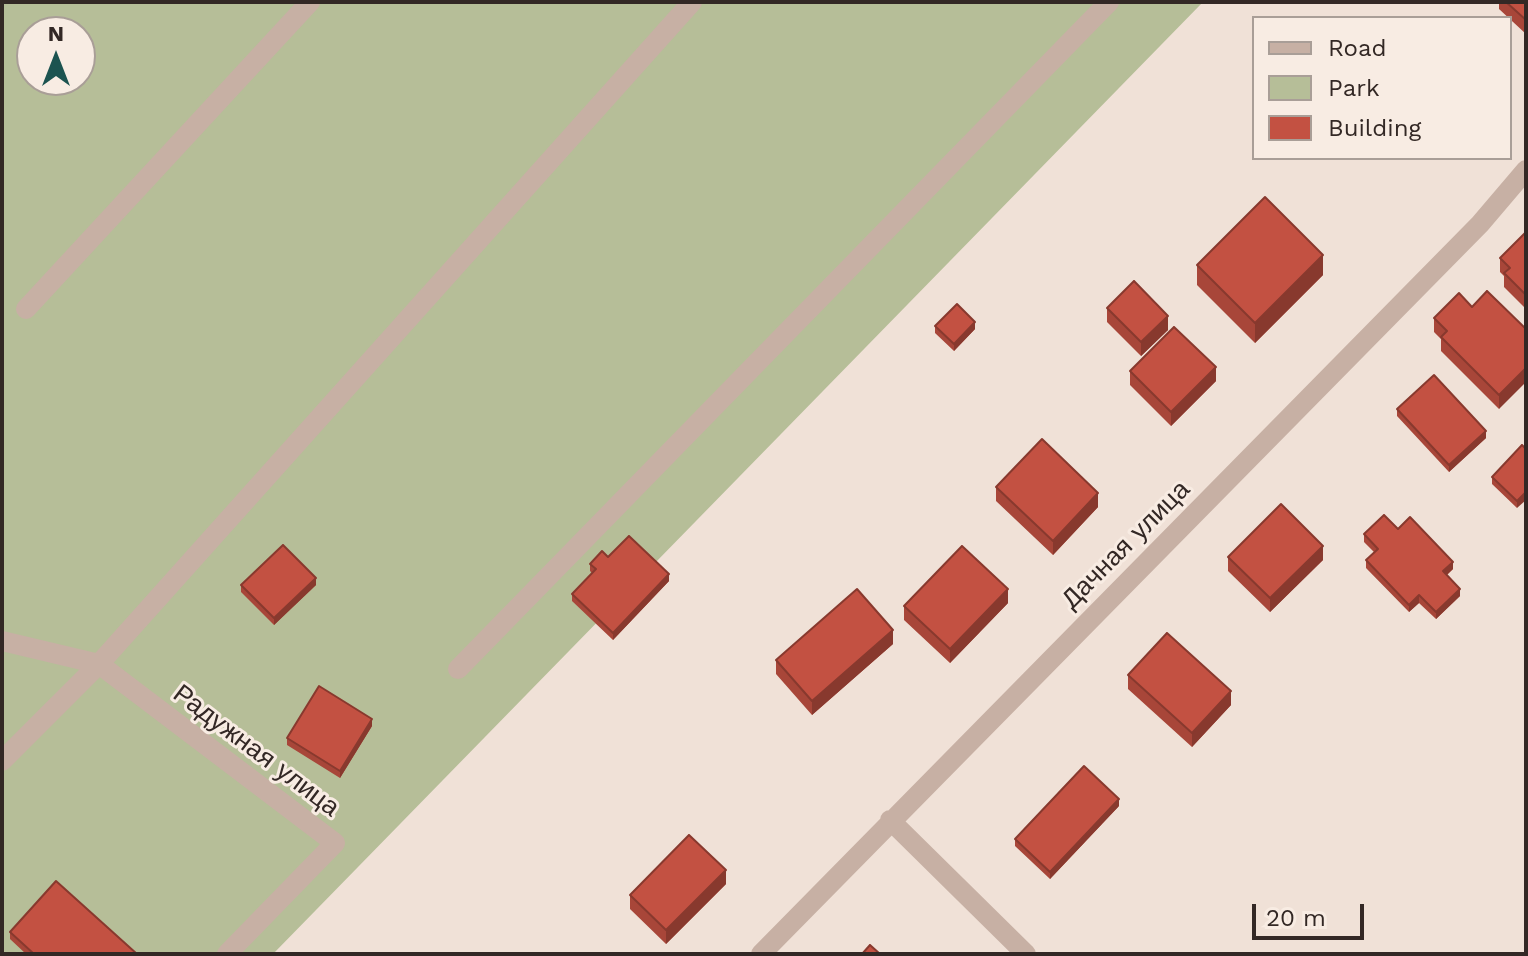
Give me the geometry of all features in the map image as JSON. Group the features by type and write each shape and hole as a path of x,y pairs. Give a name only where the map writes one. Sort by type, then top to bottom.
{"street":[{"path":"26,309 310,2"},
{"path":"2,761 99,664 692,2"},
{"path":"458,669 1109,2"},
{"name":"Дачная улица","path":"761,954 1480,224 1526,170"},
{"path":"2,641 99,664"},
{"name":"Радужная улица","path":"99,664 335,843 227,954"},
{"path":"890,820 1026,954"}],"green space":[{"path":"2,2 1203,2 273,954 2,954"}],"building":[{"path":"1506,2 1526,2 1526,20"},
{"path":"1265,197 1323,255 1255,323 1197,265"},
{"path":"1526,232 1526,295 1504,273 1510,268 1500,258"},
{"path":"1134,281 1168,316 1141,342 1107,308"},
{"path":"1487,291 1526,329 1526,368 1499,395 1441,337 1447,331 1434,318 1459,293 1472,307"},
{"path":"957,304 975,322 954,344 935,326"},
{"path":"1174,327 1216,367 1171,412 1130,371"},
{"path":"1434,375 1486,431 1449,465 1397,409"},
{"path":"1042,439 1098,493 1053,541 996,487"},
{"path":"1522,445 1526,449 1526,492 1517,501 1492,477"},
{"path":"1281,504 1323,546 1270,598 1228,557"},
{"path":"1384,515 1398,529 1410,517 1453,562 1443,571 1460,589 1436,612 1419,595 1409,605 1366,560 1378,549 1364,534"},
{"path":"629,536 669,574 613,633 572,594 596,569 590,564 602,551 608,557"},
{"path":"283,545 316,578 274,618 241,585"},
{"path":"962,546 1008,589 950,649 904,606"},
{"path":"857,589 893,630 812,701 776,660"},
{"path":"1167,633 1231,691 1192,733 1128,675"},
{"path":"319,686 372,719 340,771 287,738"},
{"path":"1084,766 1119,799 1050,872 1015,839"},
{"path":"689,835 726,870 666,930 630,895"},
{"path":"56,881 137,954 34,954 10,932"},
{"path":"870,945 880,954 862,954"}]}
